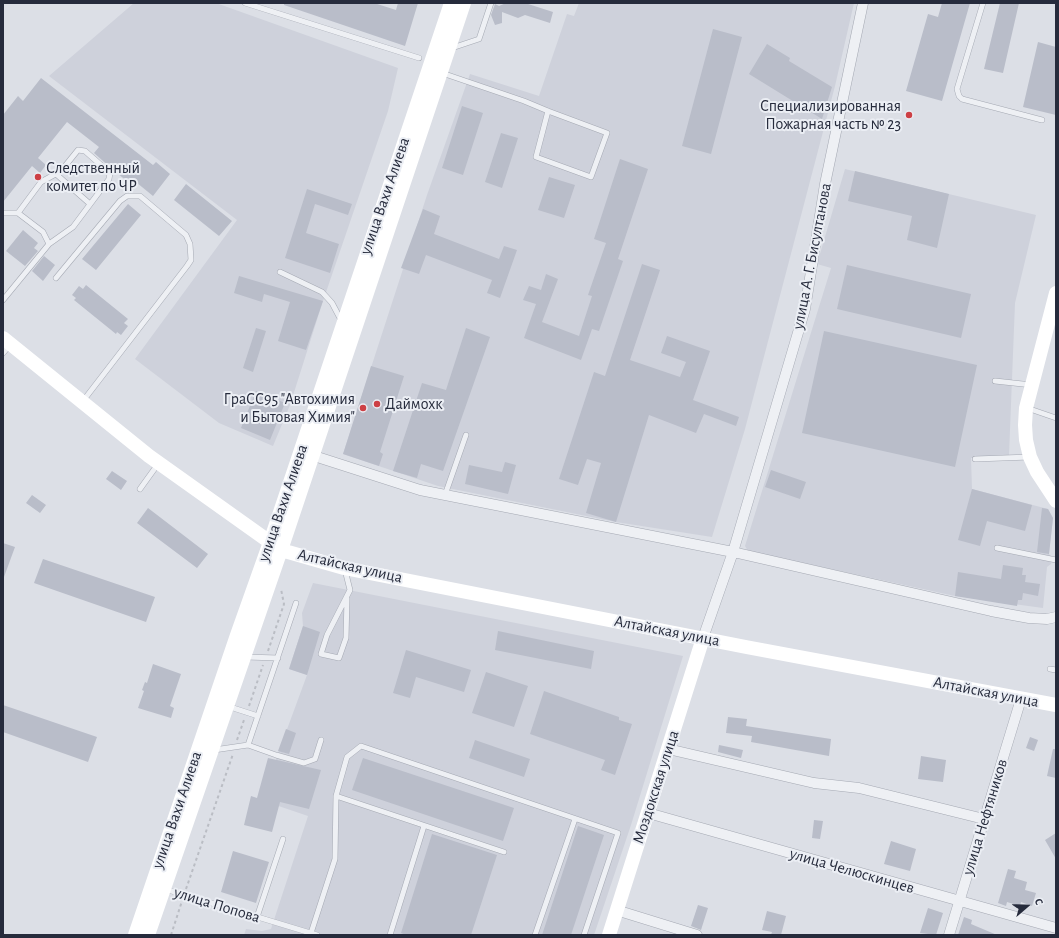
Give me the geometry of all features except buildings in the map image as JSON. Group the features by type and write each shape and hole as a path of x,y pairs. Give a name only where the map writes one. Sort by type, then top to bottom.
{"main road":[{"name":"улица Вахи Алиева","path":"148,935 243,657 343,323 451,3"},
{"name":"улица Вахи Алиева","path":"135,935 237,635 275,546 311,455 464,3"},
{"path":"1056,293 1026,408 1026,440 1030,457 1037,472 1056,501"},
{"name":"Алтайская улица","path":"5,345 159,463 275,546 344,568 1056,705"},
{"name":"Моздокская улица","path":"609,935 703,638"}],"street":[{"name":"улица А. Г. Бисултанова","path":"703,638 733,552 805,309 825,184 864,3"},
{"path":"311,455 420,490 733,552 991,611 1029,618 1047,619 1056,617"},
{"name":"улица Нефтяников","path":"950,935 1020,699"},
{"path":"668,749 814,783 859,788 984,819"},
{"name":"улица Челюскинцев","path":"648,813 1056,928"},
{"path":"616,910 697,935"}],"lane":[{"path":"245,3 259,5 419,58"},
{"path":"449,48 479,39 491,3"},
{"path":"983,3 957,89 959,96 962,99 1042,120"},
{"path":"441,73 548,111 607,133 592,177 536,157 548,111"},
{"path":"3,300 49,244 73,226 109,179 110,175 85,151 78,150 61,171 41,182 18,213"},
{"path":"56,174 90,204"},
{"path":"56,278 120,200 127,196 140,196 186,235 190,244 191,260 188,266 81,403"},
{"path":"3,213 18,213 43,232 49,244"},
{"path":"280,272 322,292 332,304 343,323"},
{"path":"995,381 1032,386"},
{"path":"1026,408 1056,418"},
{"path":"445,495 466,435"},
{"path":"975,459 1030,457"},
{"path":"140,489 159,463"},
{"path":"997,548 1056,560"},
{"path":"344,568 350,590 327,635 321,654 339,658 346,638 347,598"},
{"path":"248,745 296,603"},
{"path":"243,657 278,658"},
{"path":"1050,669 1056,670"},
{"path":"226,706 258,716"},
{"path":"211,750 248,745 276,756 304,763 315,759 321,740"},
{"path":"314,934 335,859 336,796 347,757 360,746 618,833 584,935"},
{"path":"336,796 504,852"},
{"path":"536,935 575,819"},
{"path":"390,935 424,826"},
{"path":"256,917 283,839"},
{"name":"улица Попова","path":"164,889 314,934"}],"shaded area":[{"path":"134,3 216,3 398,68 388,111 323,301 290,405 273,446 219,423 135,359 237,220 49,76"},
{"path":"579,3 854,3 835,86 745,429 712,537 616,522 438,486 343,454 427,195 470,74 539,96 567,14 574,16"},
{"path":"845,169 1036,215 1015,303 1009,455 971,458 972,489 1048,509 1053,518 1049,554 1052,558 1051,564 1047,567 1043,608 955,596 748,551 745,546 831,268 817,264"},
{"path":"313,583 683,656 631,825 594,935 244,935 246,929 262,931 271,929 308,816 261,800 307,675 289,669 303,626 302,613"}],"place":[{"name":"Специализированная Пожарная часть № 23","path":"909,115"},
{"name":"Следственный комитет по ЧР","path":"38,177"},
{"name":"Даймохк","path":"377,404"},
{"name":"ГраСС95 \"Автохимия и Бытовая Химия\"","path":"363,408"}]}
